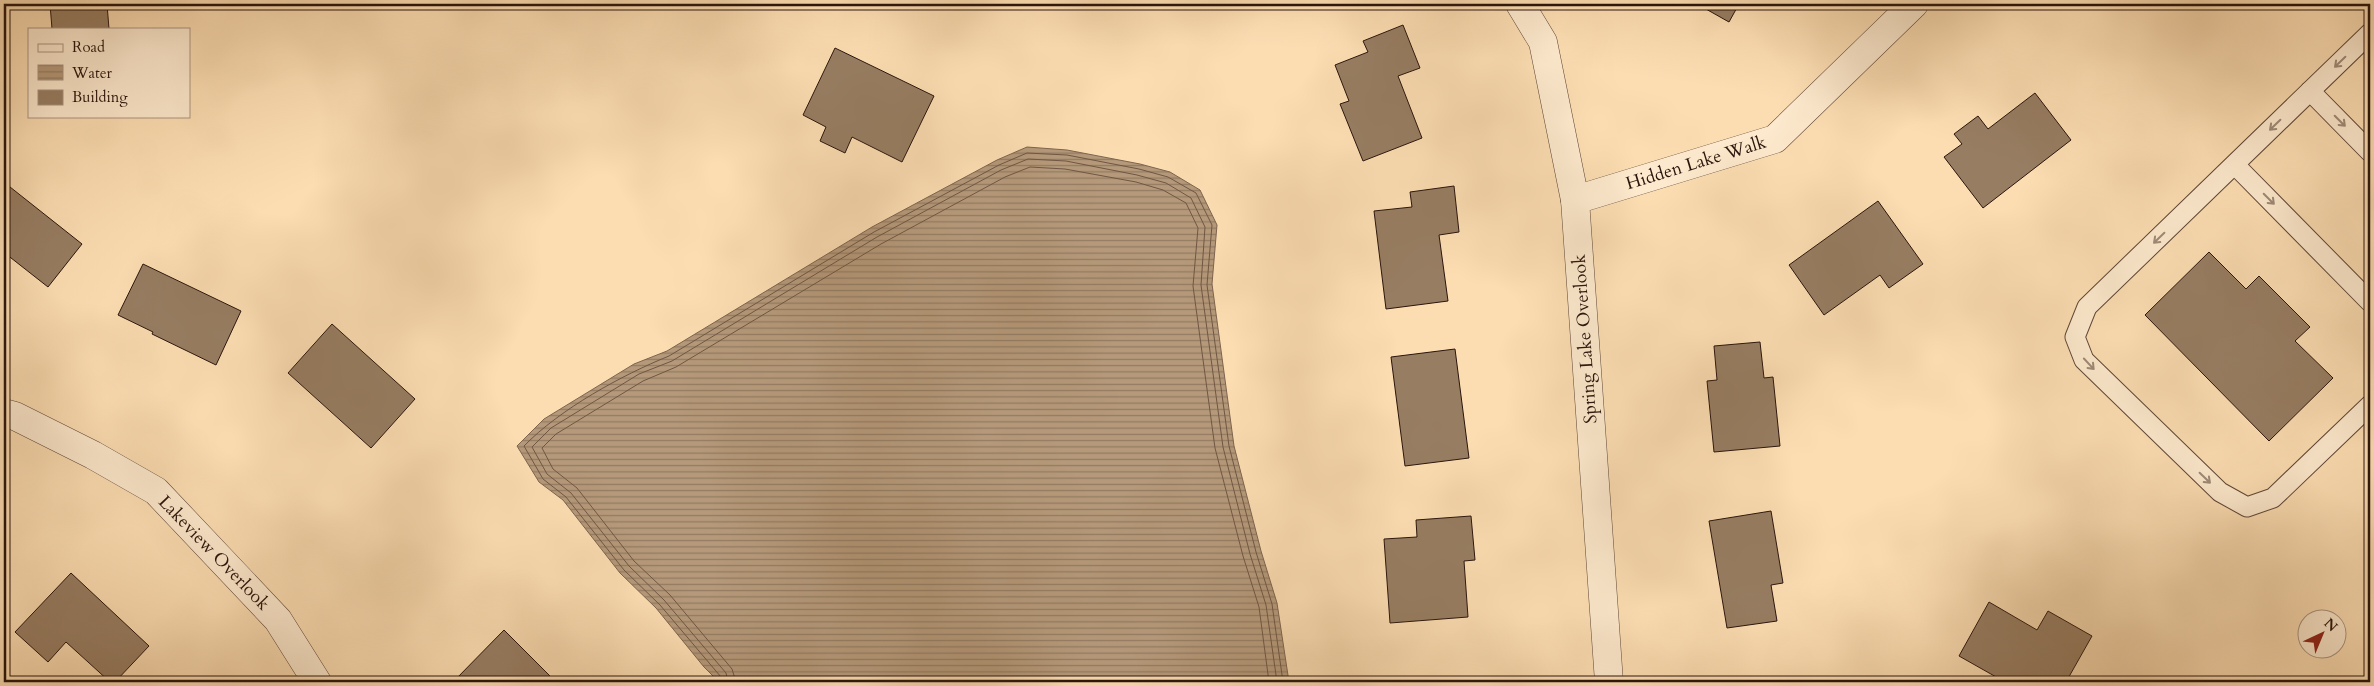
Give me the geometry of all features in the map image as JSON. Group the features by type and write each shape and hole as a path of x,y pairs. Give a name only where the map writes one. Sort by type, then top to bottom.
{"street":[{"name":"Spring Lake Overlook","path":"1520,4 1542,42 1575,200 1609,682"},
{"name":"Hidden Lake Walk","path":"1575,200 1775,139 1914,4"},
{"name":"Lakeview Overlook","path":"4,414 15,416 67,442 156,492 278,620 317,682"}],"lane":[{"path":"2370,33 2087,307 2075,337 2084,360 2220,492 2247,507 2274,498 2370,405"},
{"path":"2310,91 2370,152"},
{"path":"2235,165 2370,302"}],"water":[{"path":"1027,147 1067,150 1140,164 1170,172 1200,190 1217,225 1212,284 1234,446 1261,551 1277,603 1289,682 719,682 704,667 656,608 620,573 563,500 539,482 517,446 544,419 634,364 667,351 872,227 997,160"}],"building":[{"path":"50,4 107,4 109,28 52,28"},
{"path":"1697,4 1739,4 1729,22"},
{"path":"1403,25 1420,68 1398,76 1422,138 1363,161 1340,104 1349,101 1335,65 1368,52 1363,41"},
{"path":"835,48 934,96 902,162 852,137 845,153 820,141 826,127 803,115"},
{"path":"2035,93 2071,140 1983,208 1944,157 1962,144 1954,134 1978,116 1988,129"},
{"path":"5,183 82,244 48,287 6,254 4,256"},
{"path":"1454,186 1459,232 1439,235 1448,301 1386,309 1374,211 1412,207 1410,192"},
{"path":"1878,201 1923,264 1889,288 1880,275 1824,315 1789,265"},
{"path":"2209,252 2246,289 2259,276 2310,327 2295,341 2333,378 2269,441 2145,315"},
{"path":"143,264 241,311 216,365 118,315"},
{"path":"332,324 415,399 371,448 288,373"},
{"path":"1760,342 1764,378 1773,377 1780,446 1714,452 1707,381 1717,380 1714,346"},
{"path":"1455,349 1469,458 1405,466 1391,357"},
{"path":"1771,511 1783,583 1771,585 1777,621 1727,628 1709,521"},
{"path":"1471,516 1475,560 1464,561 1468,617 1390,623 1384,539 1417,537 1416,520"},
{"path":"71,573 149,646 115,682 110,682 66,642 48,662 15,632"},
{"path":"1989,602 2037,630 2048,611 2092,636 2066,682 2005,682 1959,656"},
{"path":"504,630 556,682 458,682 455,680"},
{"path":"1382,678 1461,682 1382,682"}]}
